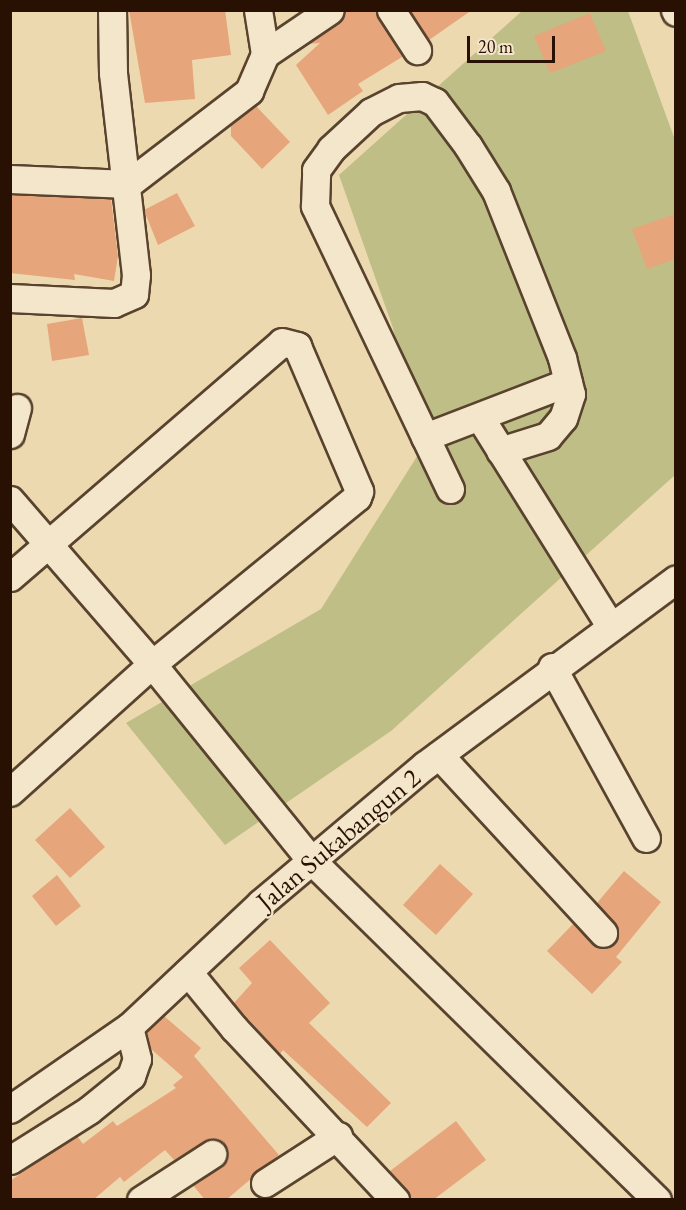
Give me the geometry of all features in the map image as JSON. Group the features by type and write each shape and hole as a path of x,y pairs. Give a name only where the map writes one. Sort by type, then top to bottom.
{"street":[{"path":"10,298 128,299 134,294 136,275 128,184 113,74 112,10"},
{"path":"10,179 128,184 249,91 265,54 258,10"},
{"path":"265,54 330,10"},
{"path":"391,10 417,50"},
{"path":"450,489 333,248 315,206 316,171 332,149 371,112 399,98 422,96 435,102 496,191 568,382 571,394 563,418 548,436 500,450"},
{"path":"10,577 50,545 282,342 297,346 359,490 357,497 152,664 10,792"},
{"path":"425,437 480,418 568,382"},
{"path":"10,434 17,408"},
{"path":"480,418 609,624"},
{"path":"10,500 152,664 311,860 657,1200"},
{"name":"Jalan Sukabangun 2","path":"10,1109 129,1027 311,860 439,754 609,624 675,579"},
{"path":"552,667 646,838"},
{"path":"439,754 603,933"},
{"path":"188,972 234,1028 338,1136 395,1200"},
{"path":"11,1160 89,1110 131,1076 137,1059 129,1027"},
{"path":"59,1077 89,1110"},
{"path":"265,1183 338,1136"},
{"path":"159,1195 212,1154"}],"green space":[{"path":"522,11 628,11 675,140 675,475 391,731 225,845 126,723 321,609 421,450 393,328 339,175"}],"building":[{"path":"129,10 225,10 231,55 192,60 195,99 145,103"},
{"path":"345,10 375,10 402,57 358,84 363,91 328,115 296,65 320,43 307,44 339,23"},
{"path":"410,10 472,10 429,40"},
{"path":"590,13 606,51 550,73 534,36"},
{"path":"256,106 290,142 262,169 231,136 231,126"},
{"path":"177,193 195,226 158,245 144,210"},
{"path":"10,195 111,199 118,256 114,281 74,274 75,280 10,273"},
{"path":"675,214 675,259 647,269 632,229"},
{"path":"82,318 89,355 52,361 47,324"},
{"path":"70,808 105,847 70,878 35,840"},
{"path":"440,864 473,894 436,935 403,905"},
{"path":"624,871 661,902 616,957 622,962 592,994 547,951 573,924 598,948 614,944 618,929 597,903"},
{"path":"57,875 81,906 56,926 32,896"},
{"path":"270,940 330,1003 309,1023 391,1103 367,1127 283,1050 280,1054 234,1003 252,983 239,968"},
{"path":"164,1016 201,1048 194,1056 279,1155 226,1200 205,1200 193,1185 226,1161 225,1145 212,1138 174,1160 165,1150 124,1182 120,1177 93,1200 10,1200 10,1181 55,1150 77,1136 83,1144 113,1121 117,1126 176,1088 173,1085 183,1077 151,1049 147,1032"},
{"path":"456,1121 486,1160 433,1200 411,1200 390,1171"}]}
